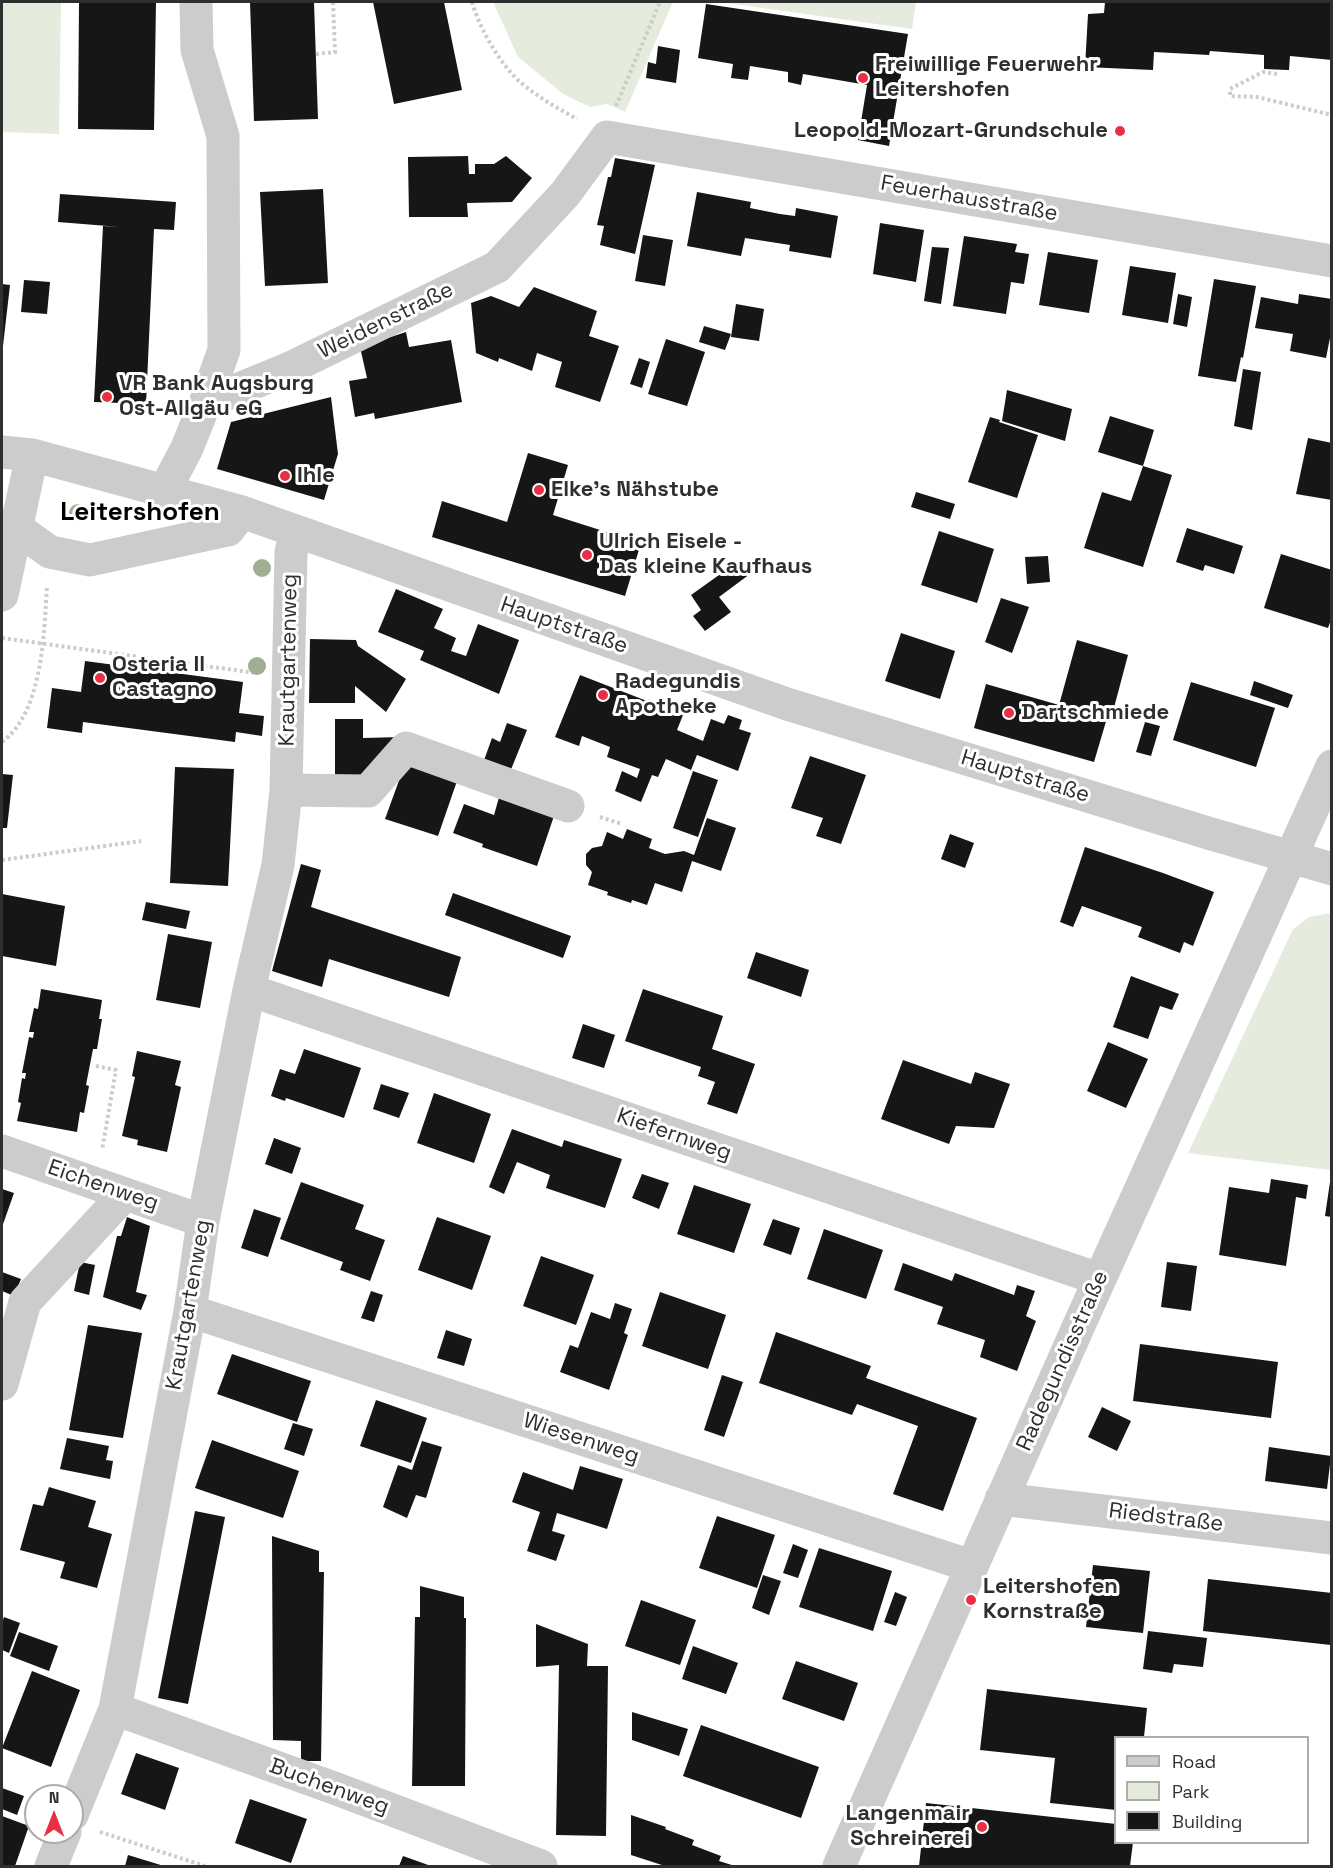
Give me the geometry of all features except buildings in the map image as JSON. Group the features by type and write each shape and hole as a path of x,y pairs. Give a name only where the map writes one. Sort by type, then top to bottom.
{"street":[{"path":"165,490 205,403 224,350 223,136 196,50 195,2"},
{"name":"Weidenstraße","path":"205,403 290,368 497,267 565,194 607,137"},
{"name":"Feuerhausstraße","path":"607,137 1332,261"},
{"path":"2,596 15,527 17,453"},
{"name":"Hauptstraße","path":"17,453 242,512 787,704 1332,869"},
{"path":"15,527 50,552 90,560 228,530 242,512"},
{"name":"Krautgartenweg","path":"84,1805 116,1709 190,1311 203,1221 249,990 278,865 286,790 291,552 296,531"},
{"path":"286,790 368,791 406,748 568,806"},
{"name":"Radegundisstraße","path":"839,1866 1099,1279 1332,766"},
{"name":"Kiefernweg","path":"249,990 1099,1279"},
{"name":"Eichenweg","path":"2,1151 203,1221"},
{"path":"2,1384 25,1302 111,1188"},
{"name":"Wiesenweg","path":"190,1311 971,1566"},
{"name":"Riedstraße","path":"1001,1499 1332,1538"},
{"name":"Buchenweg","path":"116,1709 541,1866"},
{"name":"Krautgartenweg","path":"51,1866 65,1844"}],"path":[{"path":"316,54 335,52 333,2"},
{"path":"472,2 476,15 498,54 519,81 550,104 607,137 610,120 660,2"},
{"path":"1277,74 1263,72 1230,88 1230,96 1257,97 1332,115"},
{"path":"2,742 10,736 30,703 43,644 50,552"},
{"path":"2,638 288,677"},
{"path":"2,860 141,841"},
{"path":"96,1066 116,1070 111,1188"},
{"path":"84,1828 205,1866"}],"green space":[{"path":"2,2 61,2 59,134 2,132"},
{"path":"493,2 673,2 625,112 607,104 590,107 563,94 518,57"},
{"path":"720,2 916,2 912,29"},
{"path":"1331,913 1331,1170 1188,1153 1293,929 1309,917"}],"place":[{"name":"Freiwillige Feuerwehr Leitershofen","path":"863,78"},
{"name":"Leopold-Mozart-Grundschule","path":"1120,131"},
{"name":"VR Bank Augsburg Ost-Allgäu eG","path":"107,397"},
{"name":"Ihle","path":"285,476"},
{"name":"Elke's Nähstube","path":"539,490"},
{"name":"Ulrich Eisele - Das kleine Kaufhaus","path":"587,555"},
{"name":"Osteria Il Castagno","path":"100,678"},
{"name":"Radegundis Apotheke","path":"603,695"},
{"name":"Dartschmiede","path":"1009,713"},
{"name":"Leitershofen Kornstraße","path":"971,1600"},
{"name":"Langenmair Schreinerei","path":"982,1827"}],"district":[{"name":"Leitershofen","path":"140,513"}]}
